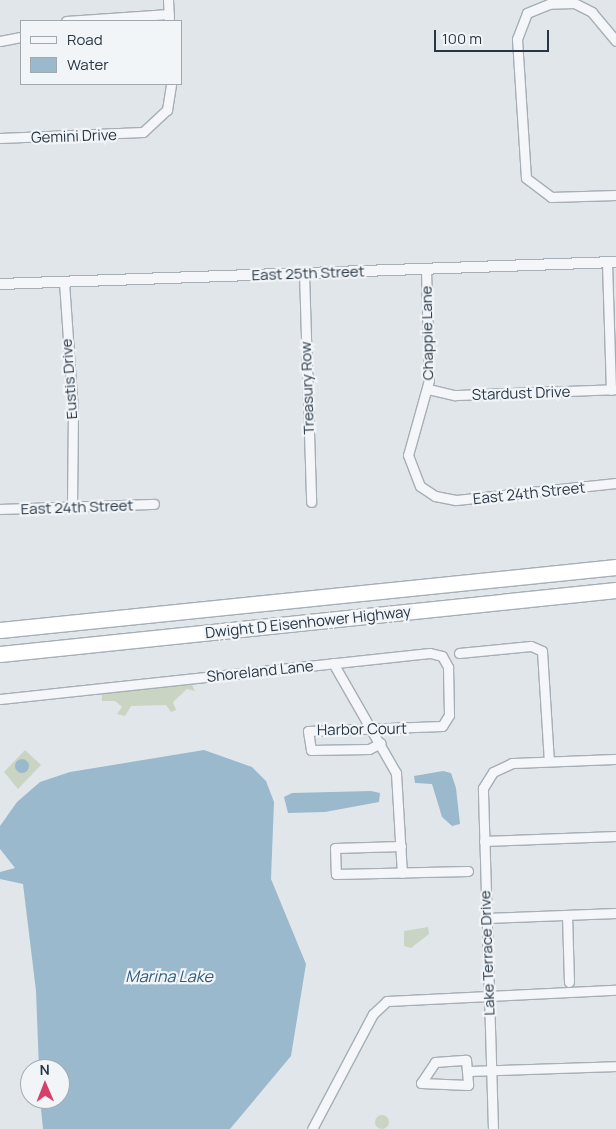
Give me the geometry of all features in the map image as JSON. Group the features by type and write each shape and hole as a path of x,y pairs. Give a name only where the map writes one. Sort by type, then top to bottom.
{"highway":[{"name":"Dwight D Eisenhower Highway","path":"0,630 616,567"},
{"name":"Dwight D Eisenhower Highway","path":"0,654 616,590"}],"street":[{"path":"100,20 169,18 168,0"},
{"path":"616,41 592,12 579,4 549,4 528,13 517,39 522,165 526,178 551,197 616,195"},
{"path":"0,41 20,37"},
{"name":"Gemini Drive","path":"0,138 147,130 167,110 171,85"},
{"path":"612,263 614,390"},
{"name":"East 25th Street","path":"0,284 612,263"},
{"name":"Chappie Lane","path":"426,269 428,389 410,444 408,463 420,486 442,498"},
{"name":"Treasury Row","path":"304,274 311,502"},
{"name":"Eustis Drive","path":"64,282 72,411 72,507"},
{"name":"Stardust Drive","path":"428,389 455,395 614,390"},
{"name":"East 24th Street","path":"442,498 465,500 616,483"},
{"name":"East 24th Street","path":"0,509 154,504"},
{"path":"459,653 531,646 542,651 549,761 616,759"},
{"name":"Shoreland Lane","path":"5,698 430,653 442,656 448,667 446,723"},
{"path":"333,663 381,743 397,779 402,873"},
{"name":"Harbor Court","path":"381,743 369,749 309,748 309,730 373,729 446,723"},
{"name":"Lake Terrace Drive","path":"493,1129 482,795 488,778 508,763 549,761"},
{"path":"484,841 616,836"},
{"path":"401,846 334,850 338,875 468,871"},
{"path":"486,918 616,913"},
{"path":"566,915 569,982"},
{"path":"312,1129 373,1014 385,1002 398,998 616,990"},
{"path":"466,1060 469,1071 468,1085 421,1083 435,1062 466,1060"},
{"path":"469,1071 616,1066"}],"green space":[{"path":"184,683 192,685 195,691 187,689 173,702 176,710 171,712 166,705 131,706 125,716 117,714 122,707 115,701 102,701 102,693"},
{"path":"25,750 41,765 18,789 4,772"},
{"path":"428,927 429,934 411,948 404,946 404,931"},
{"path":"379,1115 385,1115 389,1122 385,1129 379,1129 375,1125 375,1119"}],"water":[{"name":"Marina Lake","path":"204,750 252,767 266,781 274,802 271,879 306,964 291,1056 230,1129 43,1129 41,1109 70,1109 70,1059 39,1059 36,991 23,884 0,879 0,872 15,868 0,849 0,826 17,802 40,782 70,772"},
{"path":"19,759 25,759 29,766 25,773 19,773 15,769 15,763"},
{"path":"443,771 451,773 456,788 460,824 452,826 442,817 432,784 415,783 414,776"},
{"path":"371,791 380,793 379,802 325,812 288,813 284,797 292,793"}]}
